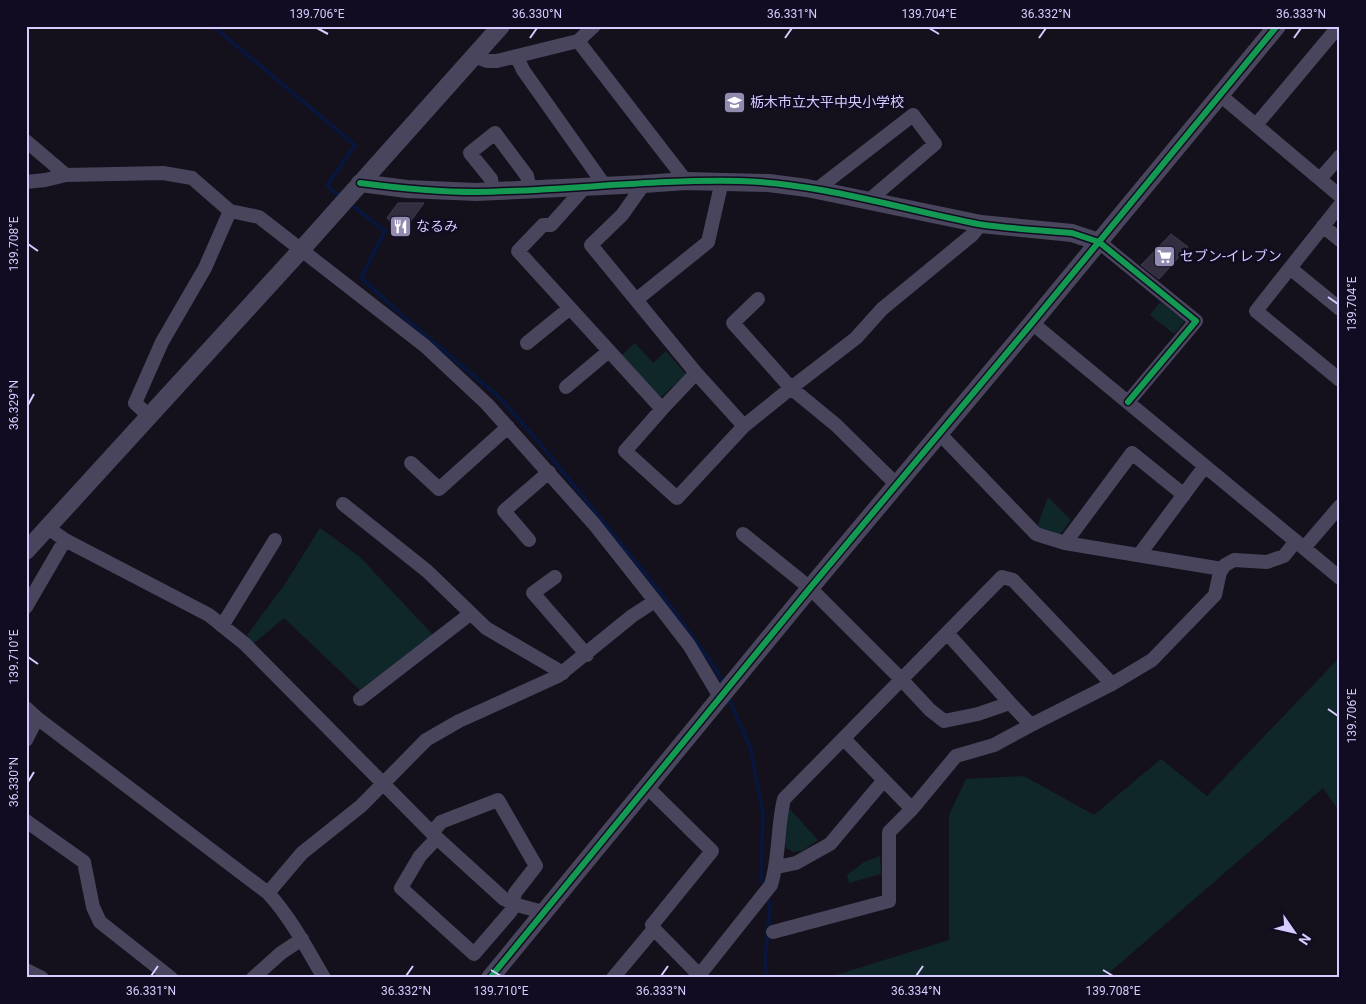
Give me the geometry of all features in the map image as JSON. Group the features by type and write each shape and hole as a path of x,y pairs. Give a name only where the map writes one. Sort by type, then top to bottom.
{"street":[{"path":"26,551 301,250 501,26"},
{"path":"474,56 487,61 517,57 578,41 594,26"},
{"path":"490,978 810,588 1277,26"},
{"path":"1256,125 1339,26"},
{"path":"578,41 686,181"},
{"path":"517,57 523,70 606,186"},
{"path":"1220,95 1340,196"},
{"path":"816,190 913,115 935,144 868,201"},
{"path":"493,191 491,179 470,153 495,133 527,176 530,189"},
{"path":"26,141 66,175"},
{"path":"1320,179 1340,156"},
{"path":"26,182 66,175 163,173 192,178 230,210 259,217 425,346 487,404 594,524 656,601 689,645 720,697"},
{"path":"360,183 407,189 476,192 686,181 769,183 816,190 981,224 1072,233 1099,242 1196,321 1128,402"},
{"path":"636,300 708,242 722,181"},
{"path":"644,184 622,215 591,245 696,373 744,426"},
{"path":"585,187 551,225 543,225 518,251 662,409"},
{"path":"1340,205 1256,311 1340,380"},
{"path":"149,416 135,403 162,342 205,268 230,210"},
{"path":"696,373 625,451 677,498 744,426 856,338 882,309 972,236 981,224"},
{"path":"1323,226 1340,240"},
{"path":"1290,268 1340,310"},
{"path":"758,299 734,323 791,388 836,425 896,484"},
{"path":"527,343 570,308"},
{"path":"1032,323 1340,578"},
{"path":"566,387 609,351"},
{"path":"411,463 438,489 508,427"},
{"path":"939,433 1036,534 1065,543 1222,569"},
{"path":"1065,543 1132,453 1184,494"},
{"path":"1139,555 1205,466"},
{"path":"529,540 504,511 548,472"},
{"path":"343,504 427,571 486,628 562,673"},
{"path":"773,932 889,901 889,832 912,809 956,756 994,745 1031,724 1112,684 1152,660 1215,595 1222,569 1225,565 1234,560 1267,562 1284,556 1300,545 1340,506"},
{"path":"48,528 66,540 209,615 245,644 384,785 504,899 513,904 543,912"},
{"path":"743,534 810,588 930,710 944,721 978,714 1010,703"},
{"path":"26,607 66,540"},
{"path":"222,626 275,540"},
{"path":"555,577 533,593 587,655"},
{"path":"646,787 712,850 652,925 699,977 772,885 777,867 784,799 1002,577 1012,580 1112,684"},
{"path":"268,893 302,853 361,806 384,785 426,740 459,721 509,700 562,673 587,655 632,616 656,601"},
{"path":"360,699 470,614"},
{"path":"947,633 1031,724"},
{"path":"26,708 268,893 278,904 302,939 324,978"},
{"path":"26,740 37,718"},
{"path":"844,739 912,809"},
{"path":"777,867 796,863 830,844 884,780"},
{"path":"498,800 536,866 515,893 513,904 511,911 474,954 401,888 435,835 441,822 498,800"},
{"path":"26,821 84,862 93,907 100,922 171,978"},
{"path":"613,978 654,929"},
{"path":"253,978 281,953 302,939"},
{"path":"26,970 42,978"}],"green space":[{"path":"1160,302 1185,321 1174,334 1150,315"},
{"path":"635,343 653,363 666,351 686,374 659,399 621,356"},
{"path":"1048,497 1071,520 1058,537 1036,530"},
{"path":"320,528 360,557 433,635 360,690 284,618 253,644 247,635 285,584"},
{"path":"1340,657 1340,812 1323,788 1103,978 826,978 949,940 949,815 966,779 1024,776 1094,815 1161,759 1207,796"},
{"path":"788,807 818,840 802,851 793,852 786,848"},
{"path":"880,856 881,874 849,883 847,875 864,862"}],"building":[{"name":"なるみ","path":"398,203 424,203 401,234 387,218"},
{"name":"セブン-イレブン","path":"1171,234 1188,247 1159,279 1141,265"}],"waterway":[{"path":"213,26 355,145 327,186 341,197"},
{"path":"349,203 385,231 361,278 413,325 498,396 537,440 660,592 716,669 724,686"},
{"path":"728,697 750,747 763,813 761,873 764,886"},
{"path":"767,896 770,908 765,959 767,978"}],"cycle path":[{"path":"490,978 810,588 1277,26"},
{"path":"360,183 476,192 674,182 740,181 770,183 800,186 978,224 1072,233 1099,242 1196,321 1128,402"}],"place":[{"name":"栃木市立大平中央小学校","path":"734,102"},
{"name":"なるみ","path":"400,226"},
{"name":"セブン-イレブン","path":"1164,256"}]}
